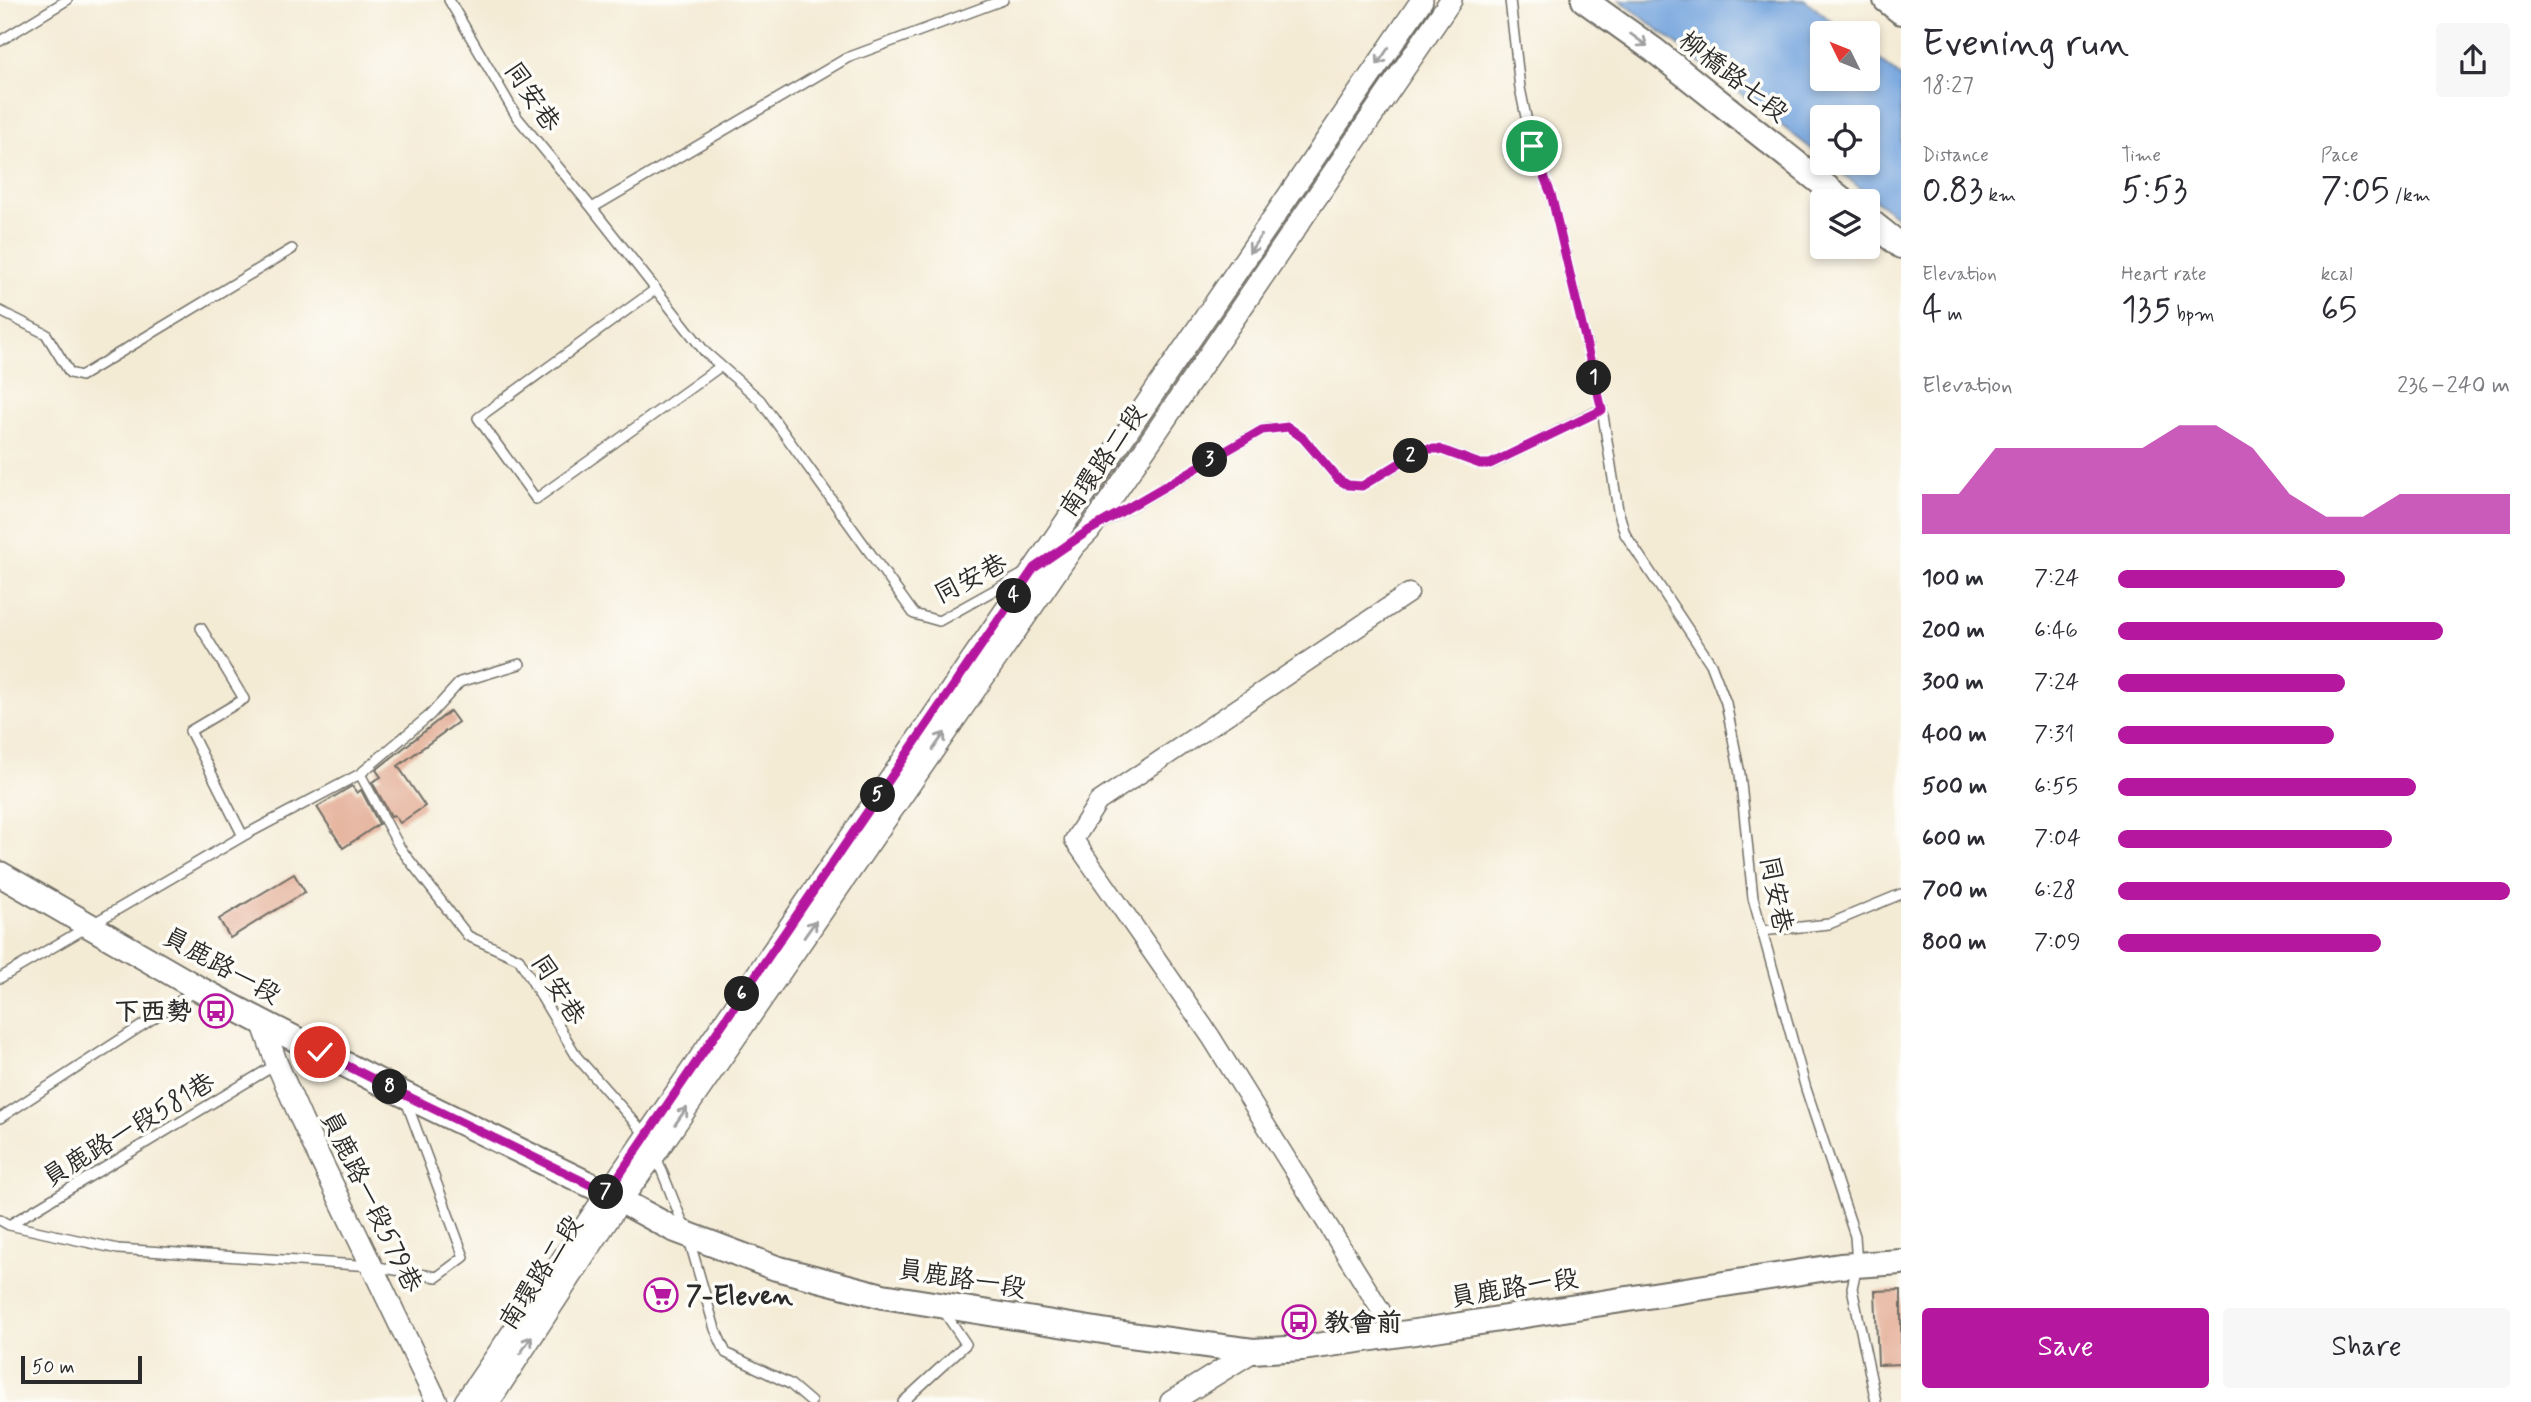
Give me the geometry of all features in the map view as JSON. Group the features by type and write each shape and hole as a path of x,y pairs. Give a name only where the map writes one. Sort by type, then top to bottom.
{"main road":[{"name":"柳橋路七段","path":"1584,0 1654,50 1829,189"},
{"path":"1886,0 1901,12"},
{"path":"1880,229 1901,246"},
{"name":"員鹿路一段","path":"0,874 199,989 688,1236 776,1268 883,1296 1115,1333 1253,1350 1301,1348 1857,1265 1901,1262"}],"street":[{"name":"南環路二段","path":"489,1402 613,1197 645,1134 1422,0"},
{"name":"南環路二段","path":"464,1402 613,1197 655,1154 1074,546 1088,531 1451,0"},
{"path":"1396,1335 1211,1037 1074,840 1098,802 1409,593"},
{"name":"員鹿路一段579巷","path":"262,1022 277,1063 438,1402"},
{"path":"1171,1402 1253,1350"}],"lane":[{"path":"0,41 67,0"},
{"name":"同安巷","path":"449,0 517,117 705,352 760,400 914,614 939,621 1034,568 1088,531 1262,430 1288,427 1303,438 1339,480 1348,485 1362,486 1423,449 1439,449 1480,464 1490,464 1602,410"},
{"path":"592,208 847,58 1003,0"},
{"name":"同安巷","path":"1510,0 1520,88 1532,146 1551,194 1602,410 1618,510 1625,534 1710,664 1726,703 1740,774 1753,898 1806,1088 1855,1236 1857,1265 1852,1288 1876,1402"},
{"path":"0,311 47,334 70,373 81,376 292,249"},
{"path":"656,289 478,418 536,499 721,366"},
{"path":"201,628 244,699 190,731 243,836"},
{"path":"0,978 243,836 360,774 430,715 460,682 520,664"},
{"name":"同安巷","path":"360,774 400,848 468,936 519,959 577,1057 645,1134"},
{"path":"1762,931 1829,924 1901,894"},
{"path":"0,1118 199,989"},
{"name":"員鹿路一段581巷","path":"9,1225 277,1063"},
{"path":"0,1220 9,1225 118,1249 372,1266 437,1277 464,1257 403,1094"},
{"path":"655,1154 688,1236 715,1329 726,1353 790,1384 811,1402"},
{"path":"903,1402 967,1344 939,1305"}],"water":[{"path":"1620,0 1805,0 1831,21 1810,21 1810,91 1880,91 1880,60 1901,77 1901,220 1880,204 1880,189 1861,189 1843,175 1880,175 1880,105 1810,105 1810,148"}],"building":[{"path":"450,711 458,722 398,766 425,806 400,823 394,815 391,816 372,782 381,777 376,770"},
{"path":"352,786 357,793 361,790 379,824 343,848 317,807"},
{"path":"294,874 305,892 230,938 219,919"},
{"path":"1901,1290 1901,1364 1878,1365 1875,1291"}],"place":[{"name":"下西勢","path":"216,1011"},
{"name":"7-Eleven","path":"661,1295"},
{"name":"教會前","path":"1299,1322"}],"route":[{"path":"320,1052 607,1193 1034,568 1088,531 1262,430 1288,427 1303,438 1339,480 1348,485 1362,486 1423,449 1439,449 1480,464 1490,464 1602,410 1551,194 1532,146"}]}
